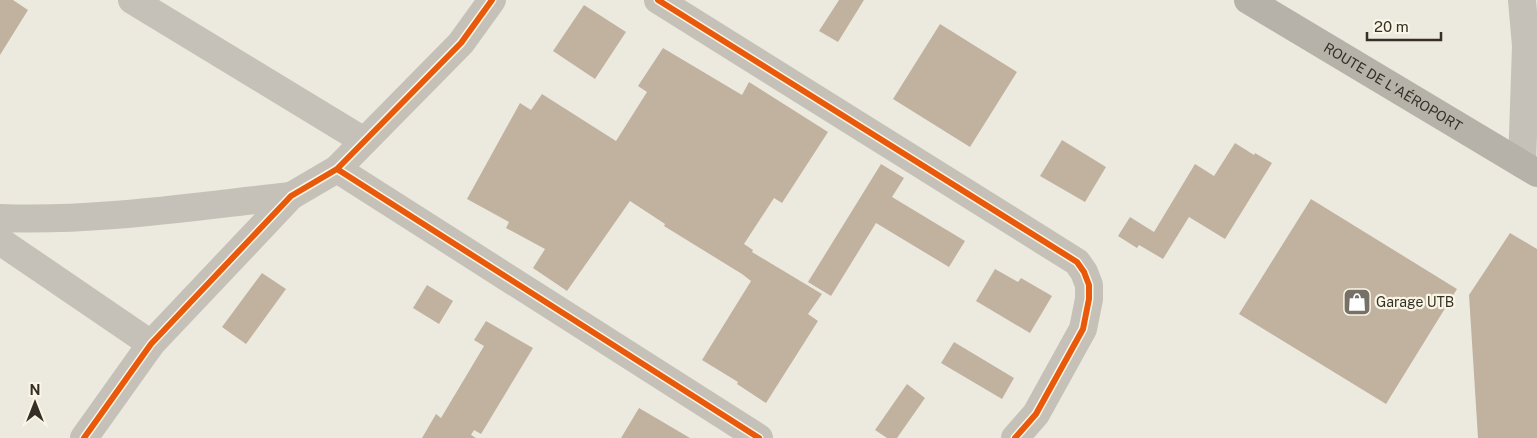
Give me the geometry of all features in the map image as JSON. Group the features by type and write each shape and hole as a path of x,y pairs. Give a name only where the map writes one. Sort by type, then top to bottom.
{"main road":[{"name":"ROUTE DE L'AÉROPORT","path":"1248,0 1530,169"}],"street":[{"path":"132,0 364,142"},
{"path":"84,438 151,344 292,196 337,169 364,142 461,43 492,0"},
{"path":"658,0 1077,262 1084,272 1089,285 1089,299 1083,329 1036,414 1015,438"},
{"path":"1522,0 1526,46 1530,169"},
{"path":"337,169 723,429 759,438"},
{"path":"0,218 56,218 130,213 292,196"},
{"path":"0,241 151,344"}],"building":[{"path":"0,0 13,0 28,10 0,55"},
{"path":"839,0 864,0 838,42 819,31"},
{"path":"584,5 626,32 595,79 553,51"},
{"path":"940,24 1017,72 970,147 893,99"},
{"path":"663,48 742,95 749,82 828,132 782,203 774,198 744,244 753,250 752,252 822,294 808,314 818,321 766,403 737,384 738,382 702,360 751,281 742,274 664,226 665,224 630,201 567,291 533,268 545,249 506,228 509,222 467,199 520,103 531,110 542,94 616,141 647,92 638,86"},
{"path":"1062,140 1106,167 1085,202 1040,176"},
{"path":"1235,143 1254,155 1255,153 1272,163 1225,239 1189,217 1163,259 1139,245 1137,248 1118,236 1130,217 1154,232 1195,164 1214,176"},
{"path":"881,164 904,178 892,197 965,241 949,267 876,223 831,296 808,282"},
{"path":"1311,199 1457,289 1386,404 1239,314"},
{"path":"1510,233 1537,249 1537,438 1478,438 1469,295"},
{"path":"995,269 1018,282 1021,278 1052,296 1030,333 976,301"},
{"path":"262,273 286,289 246,344 222,327"},
{"path":"427,285 453,301 439,324 413,308"},
{"path":"486,321 533,348 481,434 474,430 471,435 476,438 422,438 436,414 441,418 484,346 474,340"},
{"path":"954,342 1014,378 1002,399 941,363"},
{"path":"907,384 925,398 897,438 887,438 875,430"},
{"path":"639,408 690,438 621,438"}],"cycle path":[{"path":"84,438 151,344 291,196 337,169 461,43 492,0"},
{"path":"658,0 1077,262 1084,272 1089,285 1089,299 1083,329 1036,414 1015,438"},
{"path":"337,169 759,438"}],"place":[{"name":"Garage UTB","path":"1357,302"}]}
